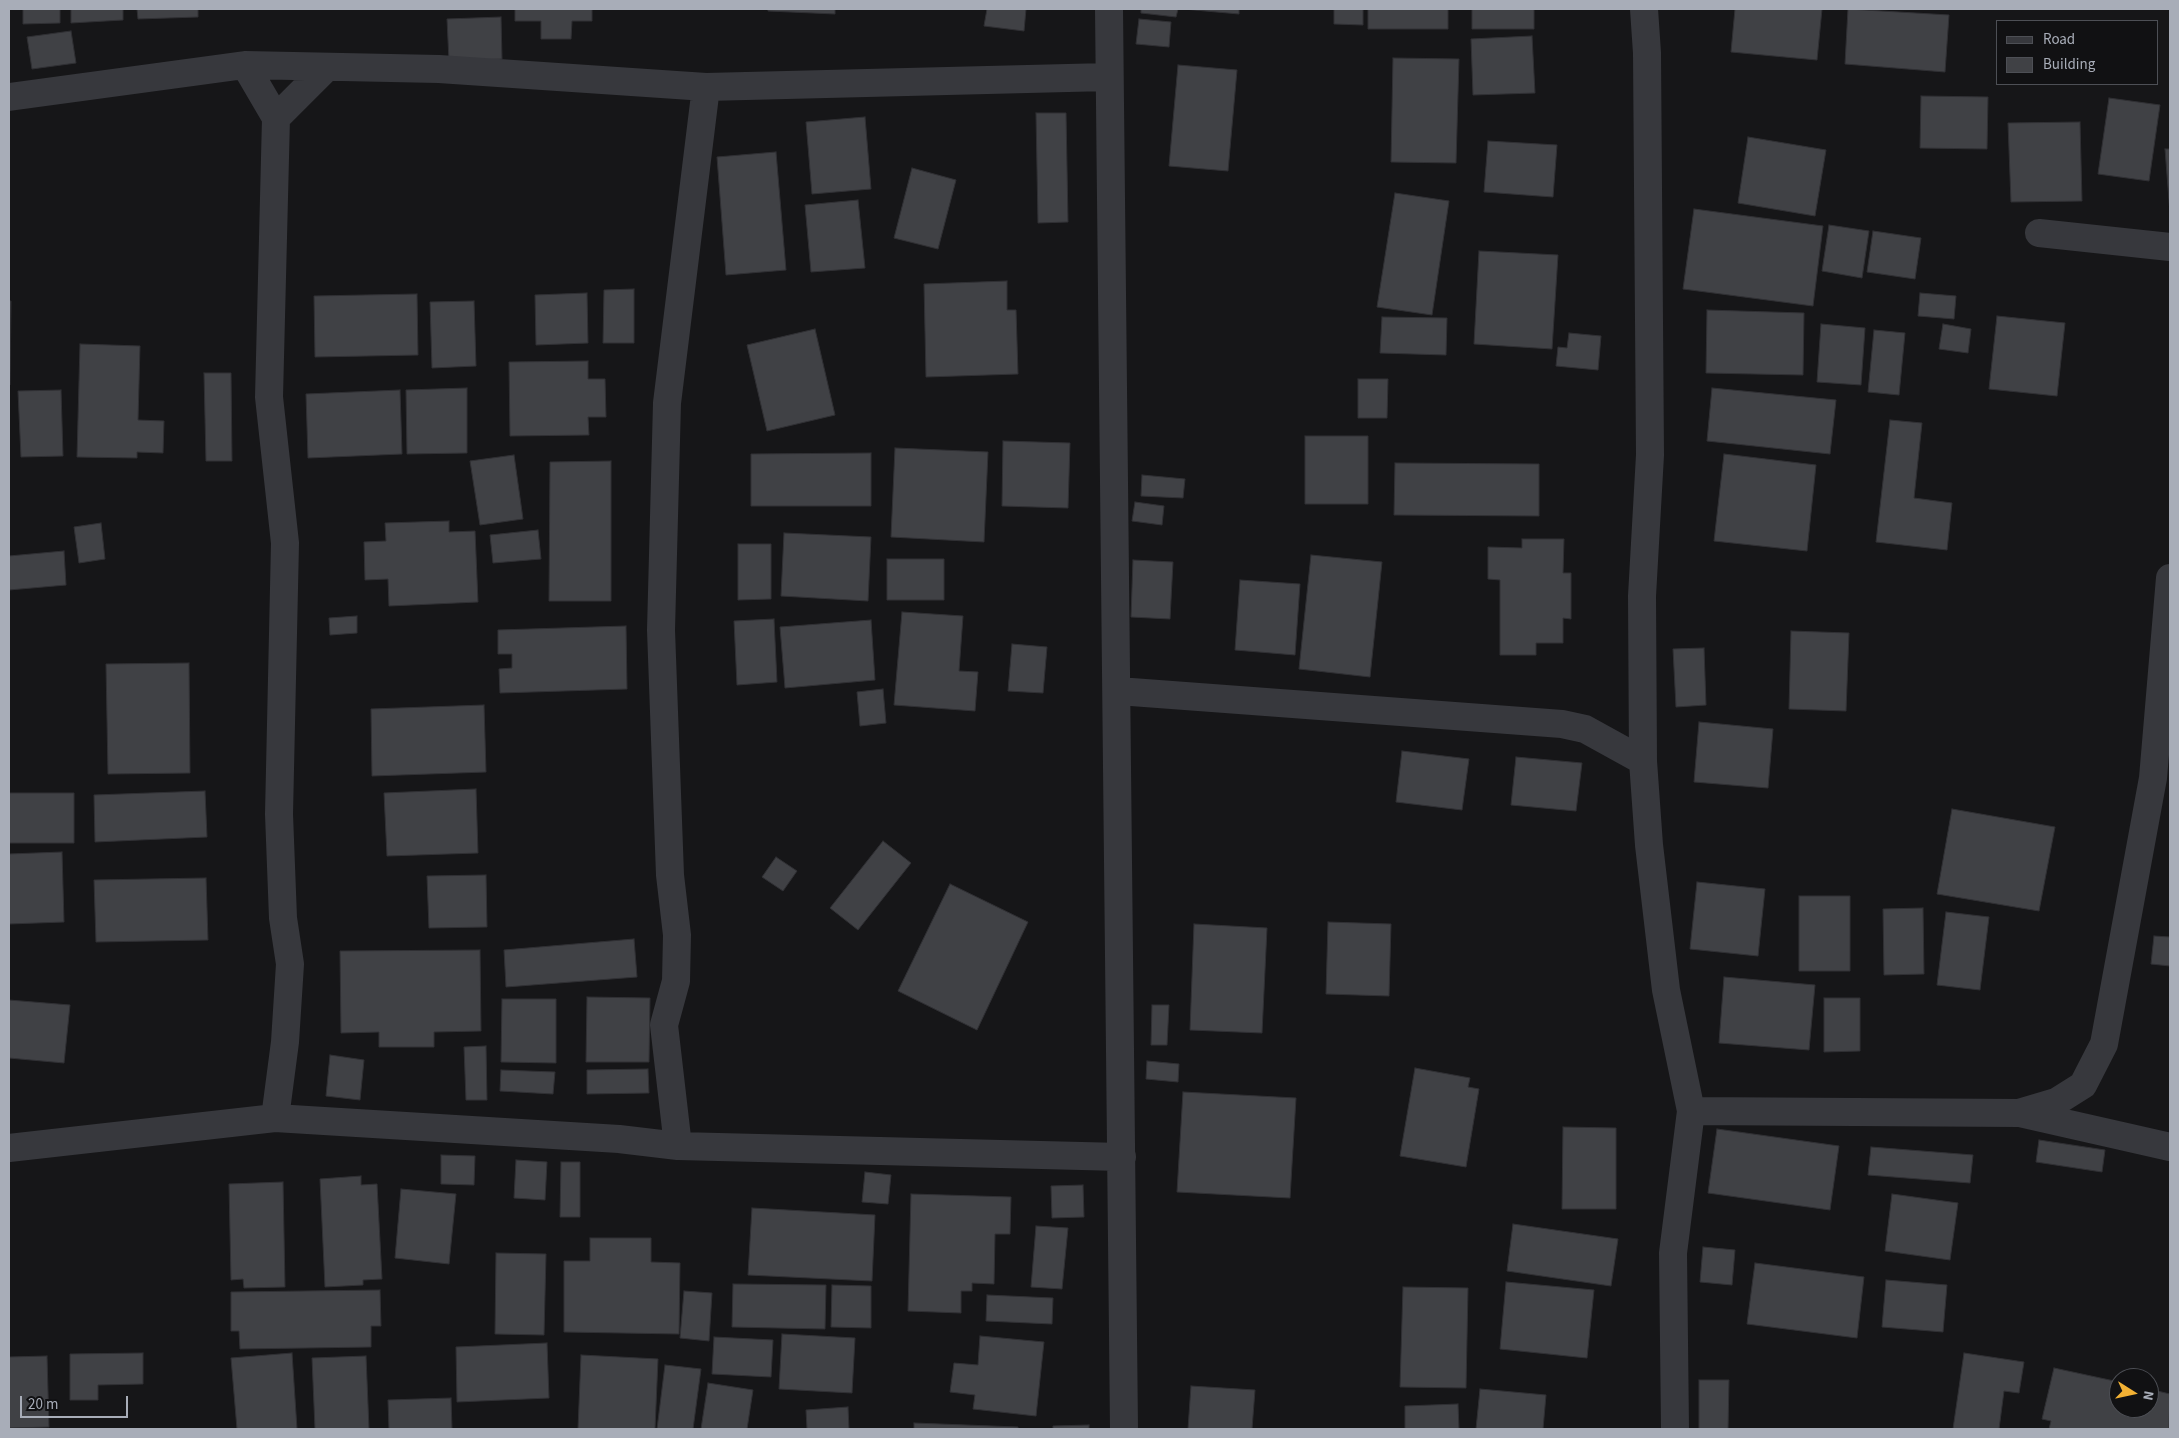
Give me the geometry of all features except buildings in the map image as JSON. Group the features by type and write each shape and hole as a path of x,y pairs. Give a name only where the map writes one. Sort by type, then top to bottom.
{"street":[{"path":"1109,9 1108,77 1118,691 1124,1429"},
{"path":"1644,9 1647,53 1650,455 1642,596 1643,761 1649,846 1666,990 1691,1111 1673,1253 1675,1429"},
{"path":"9,97 245,65 439,69 706,87 1108,77"},
{"path":"245,65 276,118 268,398 285,543 279,814 283,918 290,964 285,1042 275,1118"},
{"path":"276,118 327,67"},
{"path":"678,1146 664,1025 676,981 677,935 670,875 662,610 667,403 706,87"},
{"path":"2039,233 2170,247"},
{"path":"2019,1113 2056,1102 2083,1085 2104,1044 2153,778 2166,683 2170,578"},
{"path":"1118,691 1562,724 1586,729 1643,761"},
{"path":"1691,1111 2019,1113 2170,1147"},
{"path":"9,1148 275,1118 619,1139 678,1146 1122,1157"}]}
